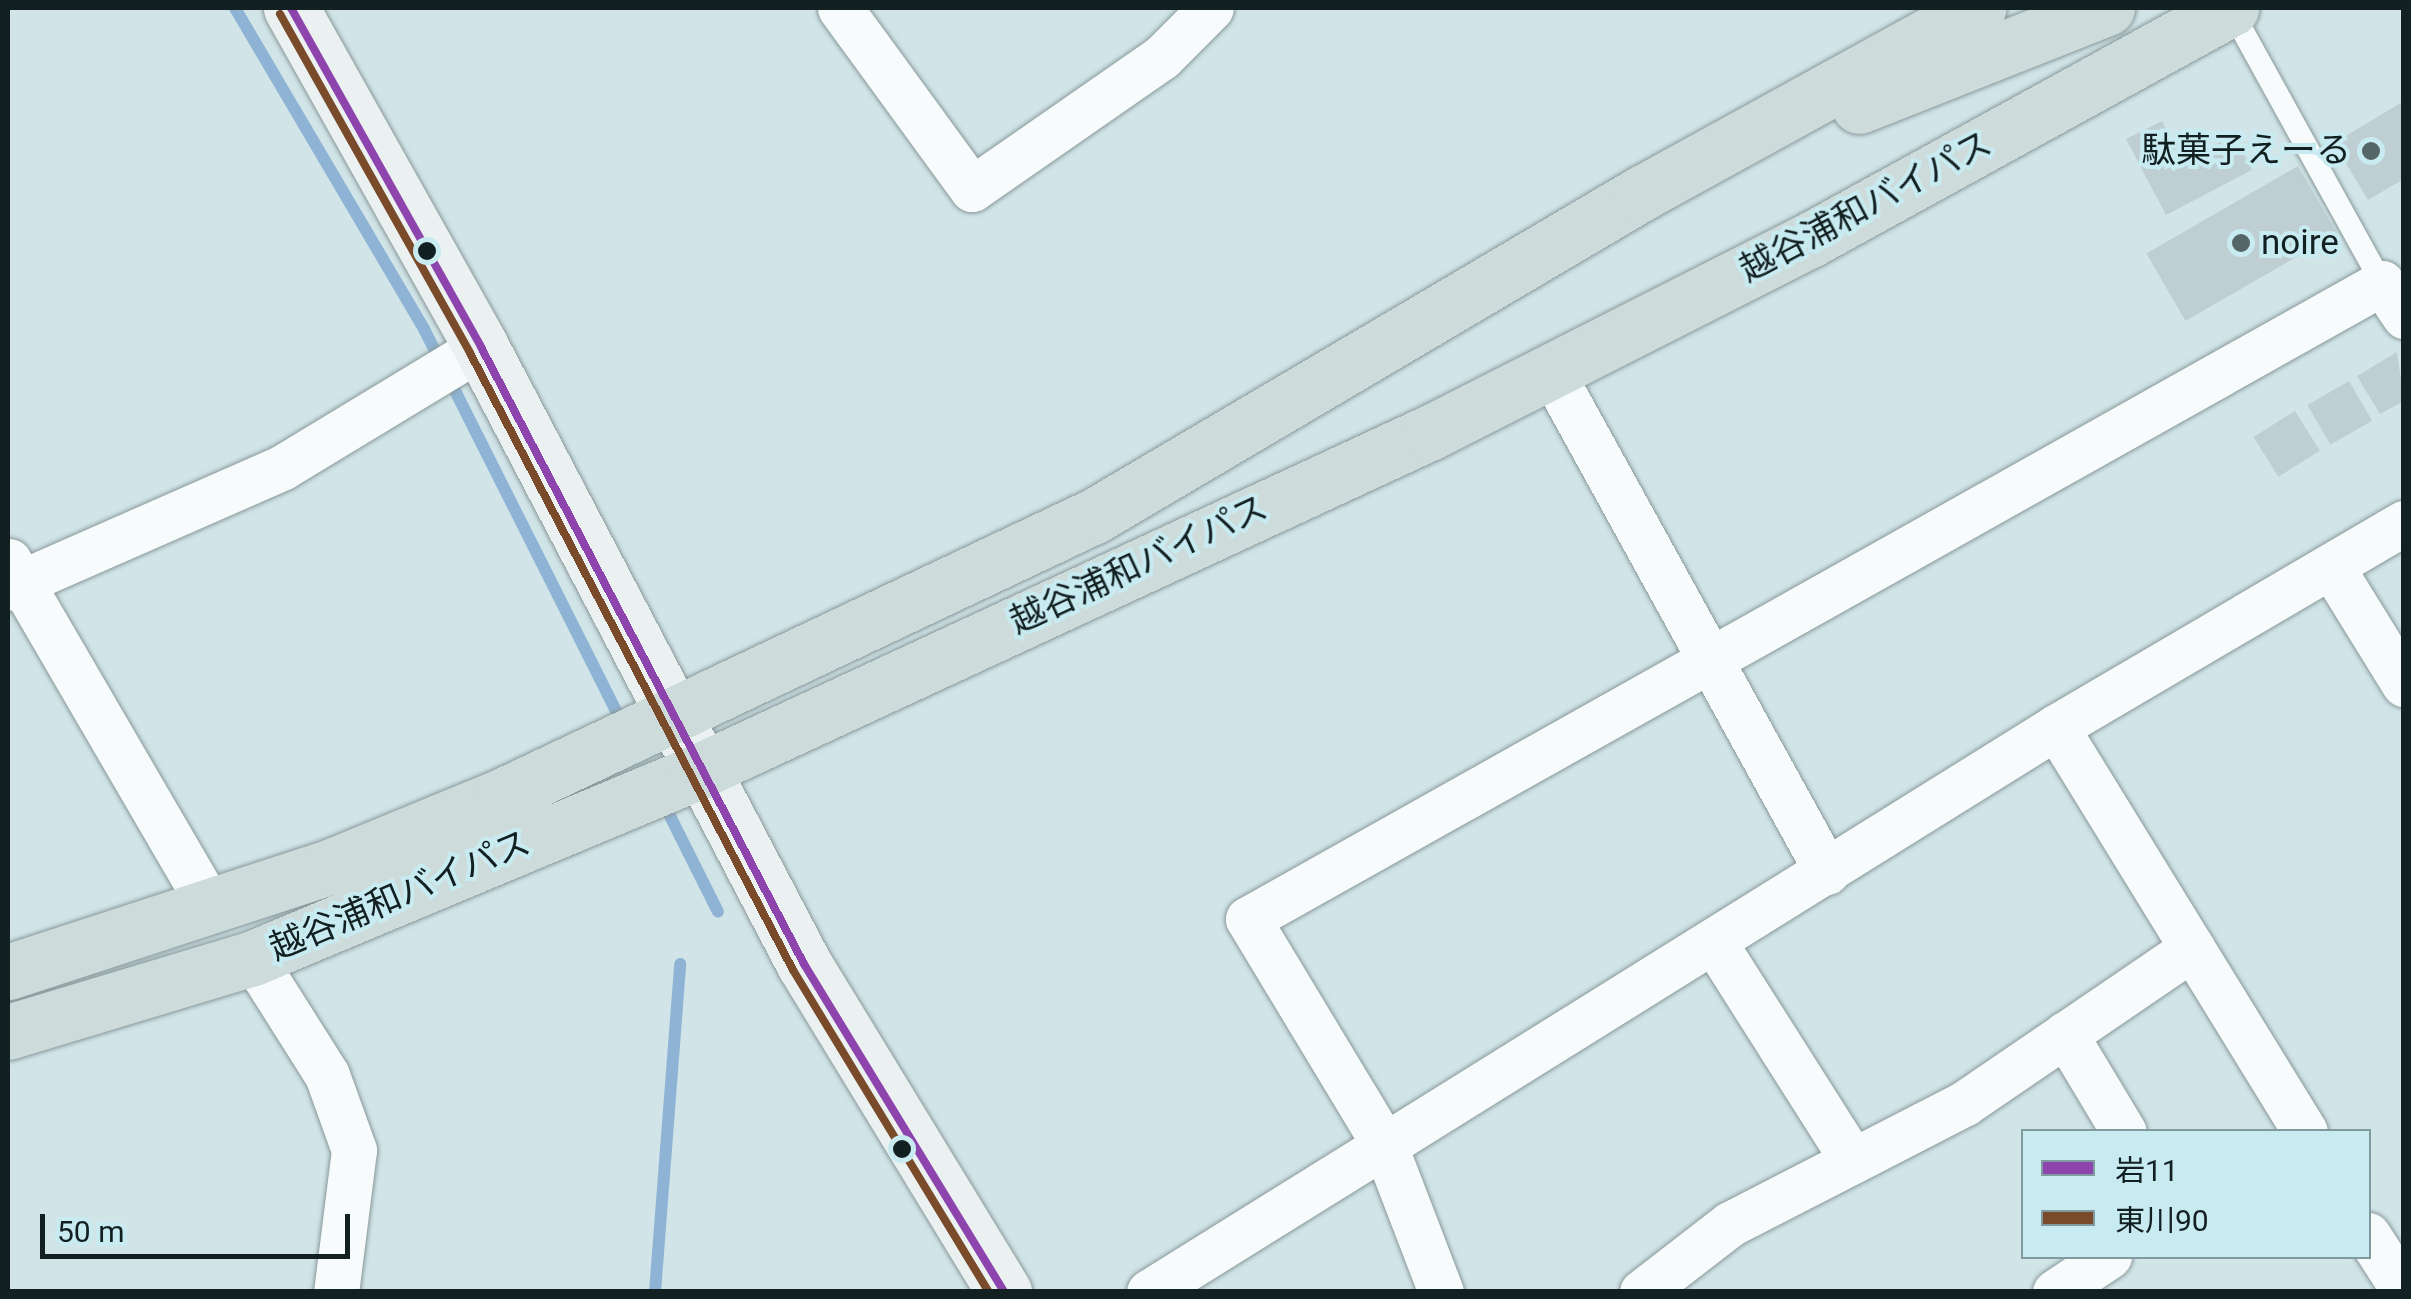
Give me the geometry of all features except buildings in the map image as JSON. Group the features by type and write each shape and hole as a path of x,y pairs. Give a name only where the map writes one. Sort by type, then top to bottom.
{"highway":[{"name":"越谷浦和バイパス","path":"8,972 332,866 672,718 1096,515 1642,192 1978,8"},
{"path":"1642,192 2107,8"},
{"name":"越谷浦和バイパス","path":"8,1032 253,958 699,771 1552,371 1808,241 2230,8"}],"main road":[{"path":"291,8 481,347 699,771 814,980 1004,1292"}],"street":[{"path":"840,8 972,189 1162,57 1211,8"},
{"path":"1441,1292 1385,1146 1248,919 1711,656 2393,300"},
{"path":"210,906 12,577 284,467 481,347"},
{"path":"1552,371 1827,872"},
{"path":"1149,1292 2056,727 2404,523"},
{"path":"2331,566 2404,684"},
{"path":"2056,727 2303,1129"},
{"path":"1714,942 1853,1161"},
{"path":"1642,1292 1730,1224 1965,1103 2192,948"},
{"path":"253,958 327,1075 354,1150 336,1292"},
{"path":"2066,1034 2122,1129"},
{"path":"2371,1239 2404,1291"},
{"path":"2055,1292 2104,1259"}],"lane":[{"path":"2230,8 2393,300"}],"waterway":[{"path":"235,8 424,329 622,723"},
{"path":"661,798 718,912"},
{"path":"655,1292 680,964"}],"transit line":[{"name":"岩11","path":"291,8 481,347 804,964 1004,1292"},
{"name":"東川90","path":"280,14 470,353 793,970 989,1292"}],"place":[{"name":"駄菓子えーる","path":"2371,151"},
{"name":"noire","path":"2241,243"}]}
